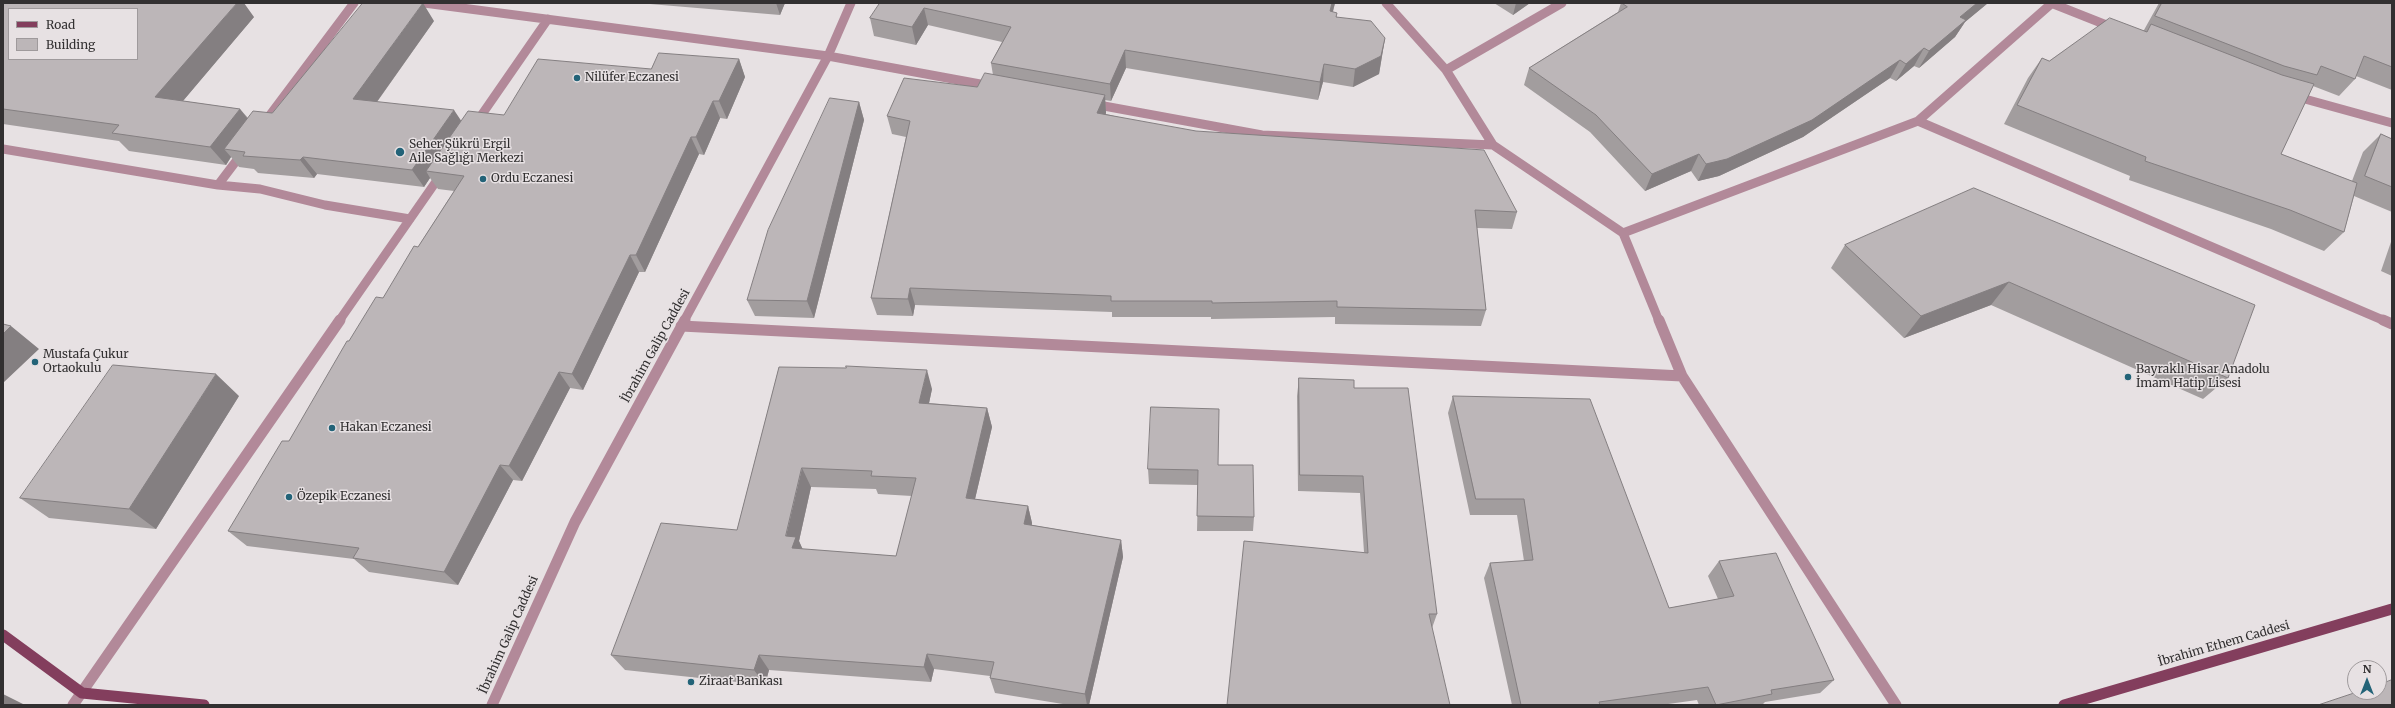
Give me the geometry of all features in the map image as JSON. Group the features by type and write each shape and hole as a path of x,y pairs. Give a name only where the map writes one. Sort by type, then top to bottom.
{"main road":[{"name":"İbrahim Ethem Caddesi","path":"2064,705 2392,609"},
{"path":"3,635 82,692 204,705"}],"street":[{"path":"260,128 354,3"},
{"path":"424,3 828,56 999,87"},
{"name":"İbrahim Galip Caddesi","path":"492,705 575,522 828,56 851,3"},
{"path":"1386,3 1446,70 1493,145 1622,233 1682,376 1896,705"},
{"path":"1446,70 1562,3"},
{"path":"1622,233 1918,122 2052,3 2126,33"},
{"path":"468,135 548,19"},
{"path":"2282,93 2392,123"},
{"path":"1084,102 1262,135 1493,145"},
{"path":"1918,122 2392,324"},
{"path":"218,185 251,141"},
{"path":"3,149 218,185 260,189 325,205 410,219"},
{"path":"73,705 446,167"},
{"path":"681,326 1682,376"}],"building":[{"path":"3,3 237,3 155,97 240,109 210,147 112,133 119,125 3,109"},
{"path":"363,3 423,3 353,99 454,110 412,170 303,157 300,160 243,156 245,152 224,149 253,111 272,113"},
{"path":"880,3 1332,3 1330,11 1337,13 1336,17 1371,21 1385,38 1381,56 1355,69 1324,64 1320,82 1125,50 1110,84 991,63 1011,27 924,8 912,27 870,18"},
{"path":"1622,3 1977,3 1960,17 1966,20 1929,51 1924,48 1906,64 1900,60 1812,120 1727,159 1706,164 1699,154 1652,174 1596,115 1529,68 1627,7"},
{"path":"2162,3 2392,3 2392,67 2364,56 2355,79 2321,66 2317,75 2284,66 2155,16"},
{"path":"2110,18 2147,32 2151,24 2282,75 2314,84 2281,154 2357,183 2344,232 2290,210 2145,161 2146,157 2017,105 2042,58 2049,61"},
{"path":"659,53 739,59 719,101 713,101 696,137 691,137 636,255 630,255 572,374 559,372 509,466 500,465 444,572 353,558 359,548 228,531 282,441 289,441 347,341 349,341 376,297 383,298 414,246 418,247 464,176 426,171 468,111 504,115 538,59 651,69"},
{"path":"985,73 1105,95 1097,113 1196,131 1484,150 1517,212 1475,210 1486,310 1337,307 1337,301 1212,303 1212,301 1111,301 1111,296 910,288 908,299 871,298 910,121 887,116 904,78 977,87"},
{"path":"830,98 859,102 807,301 747,300 768,230"},
{"path":"2381,134 2392,139 2392,187 2365,176"},
{"name":"Bayraklı Hisar Anadolu İmam Hatip Lisesi","path":"1974,188 2255,305 2228,378 2009,282 1921,316 1845,245"},
{"path":"3,324 11,326 3,334"},
{"path":"113,365 216,374 129,509 20,498"},
{"path":"846,366 927,370 919,403 987,408 966,498 1028,506 1024,524 1121,540 1085,694 990,678 994,662 927,654 924,667 759,655 754,670 611,655 661,523 737,530 779,367 846,368","holes":["802,468 872,471 871,476 916,478 896,556 792,548 796,537 786,536"]},
{"path":"1299,378 1354,380 1354,388 1408,388 1437,614 1429,614 1450,705 1227,705 1244,541 1368,553 1363,476 1300,475"},
{"path":"1453,396 1590,399 1669,608 1734,596 1719,561 1776,553 1834,680 1771,690 1772,694 1716,705 1708,687 1599,702 1600,705 1521,705 1490,563 1533,560 1524,499 1476,499"},
{"path":"1151,407 1219,409 1218,465 1253,465 1254,517 1197,516 1198,470 1148,469"},
{"path":"2392,680 2392,705 2318,705 2347,695 2347,700 2387,700 2387,682"}],"place":[{"name":"Nilüfer Eczanesi","path":"577,78"},
{"name":"Seher Şükrü Ergil Aile Sağlığı Merkezi","path":"400,152"},
{"name":"Ordu Eczanesi","path":"483,179"},
{"name":"Mustafa Çukur Ortaokulu","path":"35,362"},
{"name":"Bayraklı Hisar Anadolu İmam Hatip Lisesi","path":"2128,377"},
{"name":"Hakan Eczanesi","path":"332,428"},
{"name":"Özepik Eczanesi","path":"289,497"},
{"name":"Ziraat Bankası","path":"691,682"}]}
